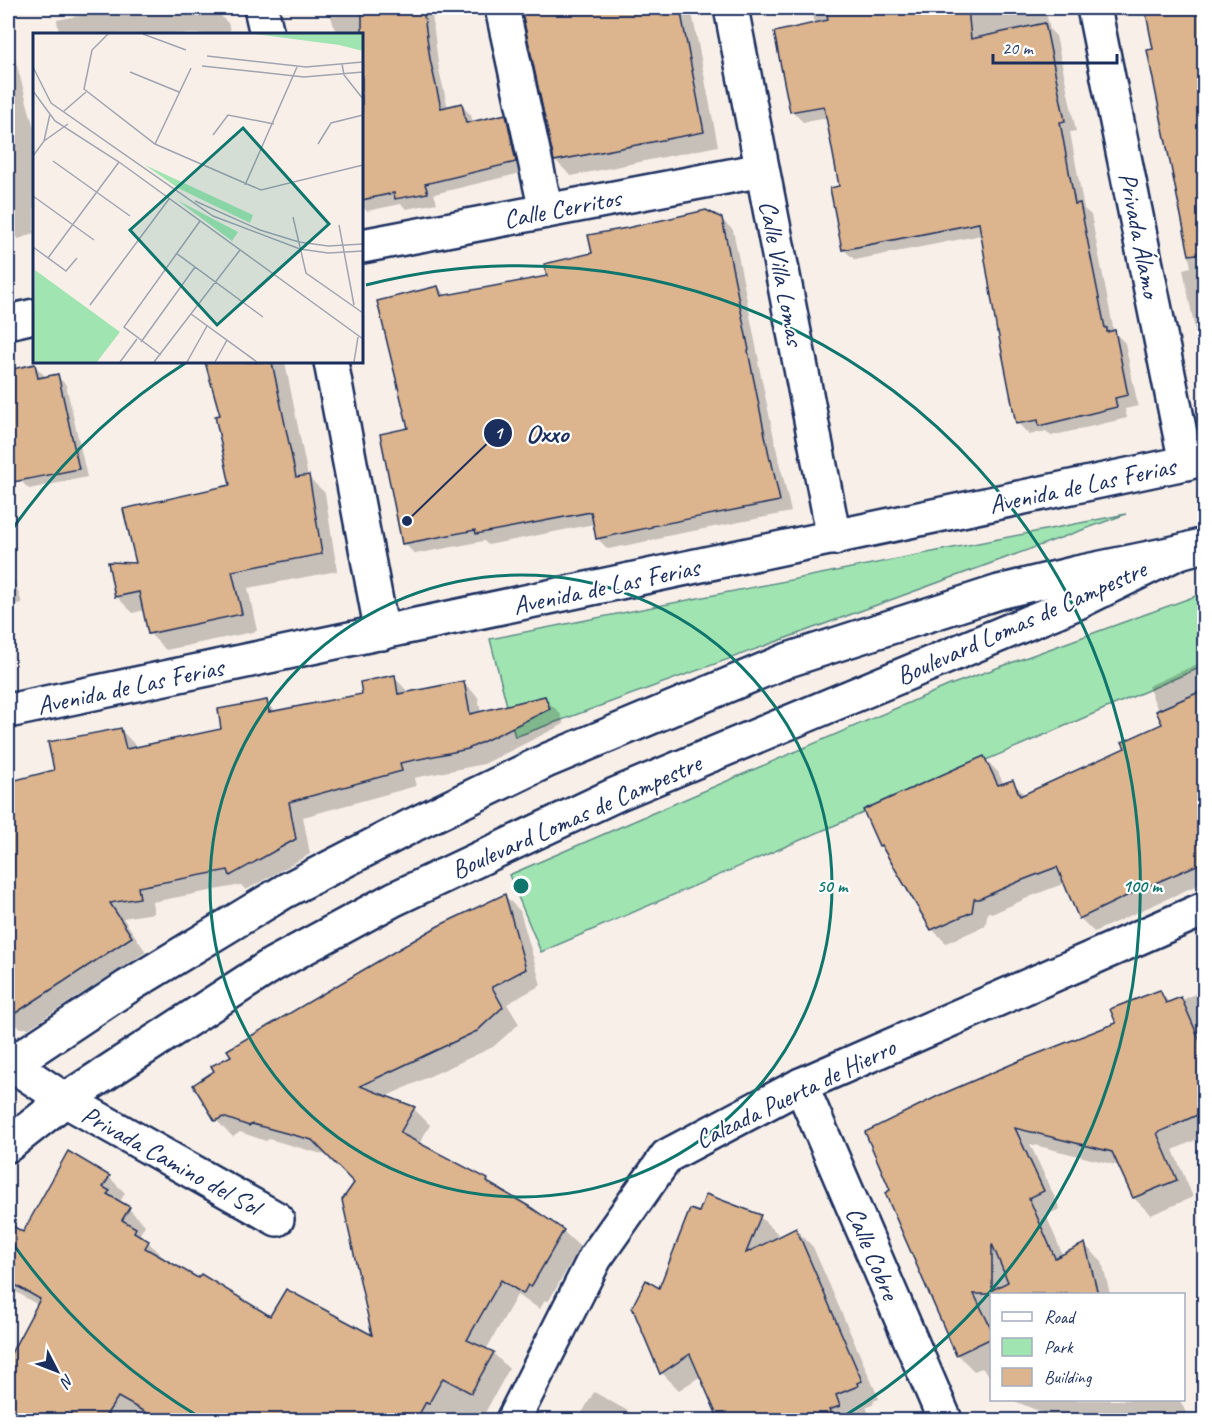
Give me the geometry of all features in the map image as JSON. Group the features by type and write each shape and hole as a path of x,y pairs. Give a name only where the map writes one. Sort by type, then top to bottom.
{"main road":[{"path":"261,8 267,33"},
{"path":"502,8 546,211"},
{"name":"Calle Villa Lomas","path":"731,8 834,538"},
{"name":"Privada Álamo","path":"1094,8 1195,461"},
{"name":"Calle Cerritos","path":"363,246 762,170"},
{"path":"8,322 33,316"},
{"path":"332,363 382,633"},
{"name":"Avenida de Las Ferias","path":"8,711 1195,461"},
{"name":"Boulevard Lomas de Campestre","path":"8,1064 127,987 285,891 413,825 548,760 788,660 999,592 1192,549"},
{"name":"Boulevard Lomas de Campestre","path":"8,1145 65,1100 272,964 394,899 617,794 1078,602 1192,549"},
{"name":"Calzada Puerta de Hierro","path":"513,1420 595,1257 668,1156 801,1085 1204,909"},
{"name":"Privada Camino del Sol","path":"8,1064 65,1100 277,1219"},
{"name":"Calle Cobre","path":"801,1085 945,1420"}],"green space":[{"path":"1126,514 515,737 490,639"},
{"path":"1204,593 1204,666 541,952 509,875 950,685"}],"building":[{"path":"362,8 423,8 430,59 441,108 462,103 466,123 506,114 516,162 425,184 428,193 395,199 394,193 363,200"},
{"path":"521,8 680,8 704,132 554,161"},
{"path":"826,8 968,8 971,39 1045,23 1065,121 1060,122 1075,204 1080,203 1105,328 1107,332 1115,330 1128,395 1115,398 1117,407 1039,426 1038,420 1016,424 997,332 979,223 842,250 830,188 839,186 824,106 790,112 774,32 828,20"},
{"path":"1145,8 1204,8 1204,253 1189,255 1147,50 1153,49"},
{"path":"706,210 722,218 780,501 596,539 591,512 476,534 475,530 402,544 380,434 408,428 377,301 438,286 441,296 547,276 544,264 592,253 588,235"},
{"path":"205,363 272,363 296,477 309,475 322,554 232,571 242,614 148,634 139,592 115,597 108,562 136,563 123,509 230,485 215,416 220,415"},
{"path":"35,364 38,378 58,374 79,469 8,483 8,370"},
{"path":"395,675 398,694 464,681 470,714 545,696 550,709 468,749 400,763 402,771 289,802 296,839 230,876 228,870 138,887 140,898 110,903 132,937 8,1018 8,782 54,770 48,742 121,728 126,749 221,729 218,709 267,700 269,712 362,694 360,682"},
{"path":"1204,690 1204,862 1079,919 1057,867 974,899 972,912 931,930 881,845 879,846 863,810 984,756 998,785 1013,780 1020,796 1125,748 1122,742 1162,724 1156,711"},
{"path":"505,894 526,969 492,987 503,1007 477,1031 360,1086 415,1107 400,1133 488,1179 487,1182 564,1230 531,1287 528,1285 523,1294 501,1280 467,1340 494,1352 471,1393 443,1378 416,1420 159,1420 118,1397 103,1420 8,1420 8,1359 40,1299 8,1281 8,1223 23,1232 68,1151 110,1176 103,1187 110,1191 107,1194 130,1207 122,1220 136,1228 134,1232 149,1241 145,1248 198,1278 201,1274 270,1316 286,1289 372,1335 342,1200 354,1183 312,1140 252,1124 249,1126 223,1117 215,1121 193,1085 214,1071 211,1066 231,1056 227,1050 438,926"},
{"path":"1160,990 1166,1003 1181,997 1204,1050 1204,1112 1157,1133 1177,1180 1133,1198 1112,1152 1015,1128 1044,1191 1029,1198 1055,1258 1085,1243 1098,1293 974,1294 990,1326 990,1339 956,1355 885,1193 890,1190 865,1132 940,1095 1116,1023 1110,1009","holes":["992,1244 1008,1282 992,1290"]},
{"path":"706,1194 761,1215 746,1253 796,1228 862,1381 857,1383 858,1386 836,1395 840,1406 829,1410 834,1420 719,1420 690,1354 660,1374 632,1307 646,1280 659,1288 690,1209 699,1212"}],"place":[{"name":"Oxxo","path":"407,521"}]}
